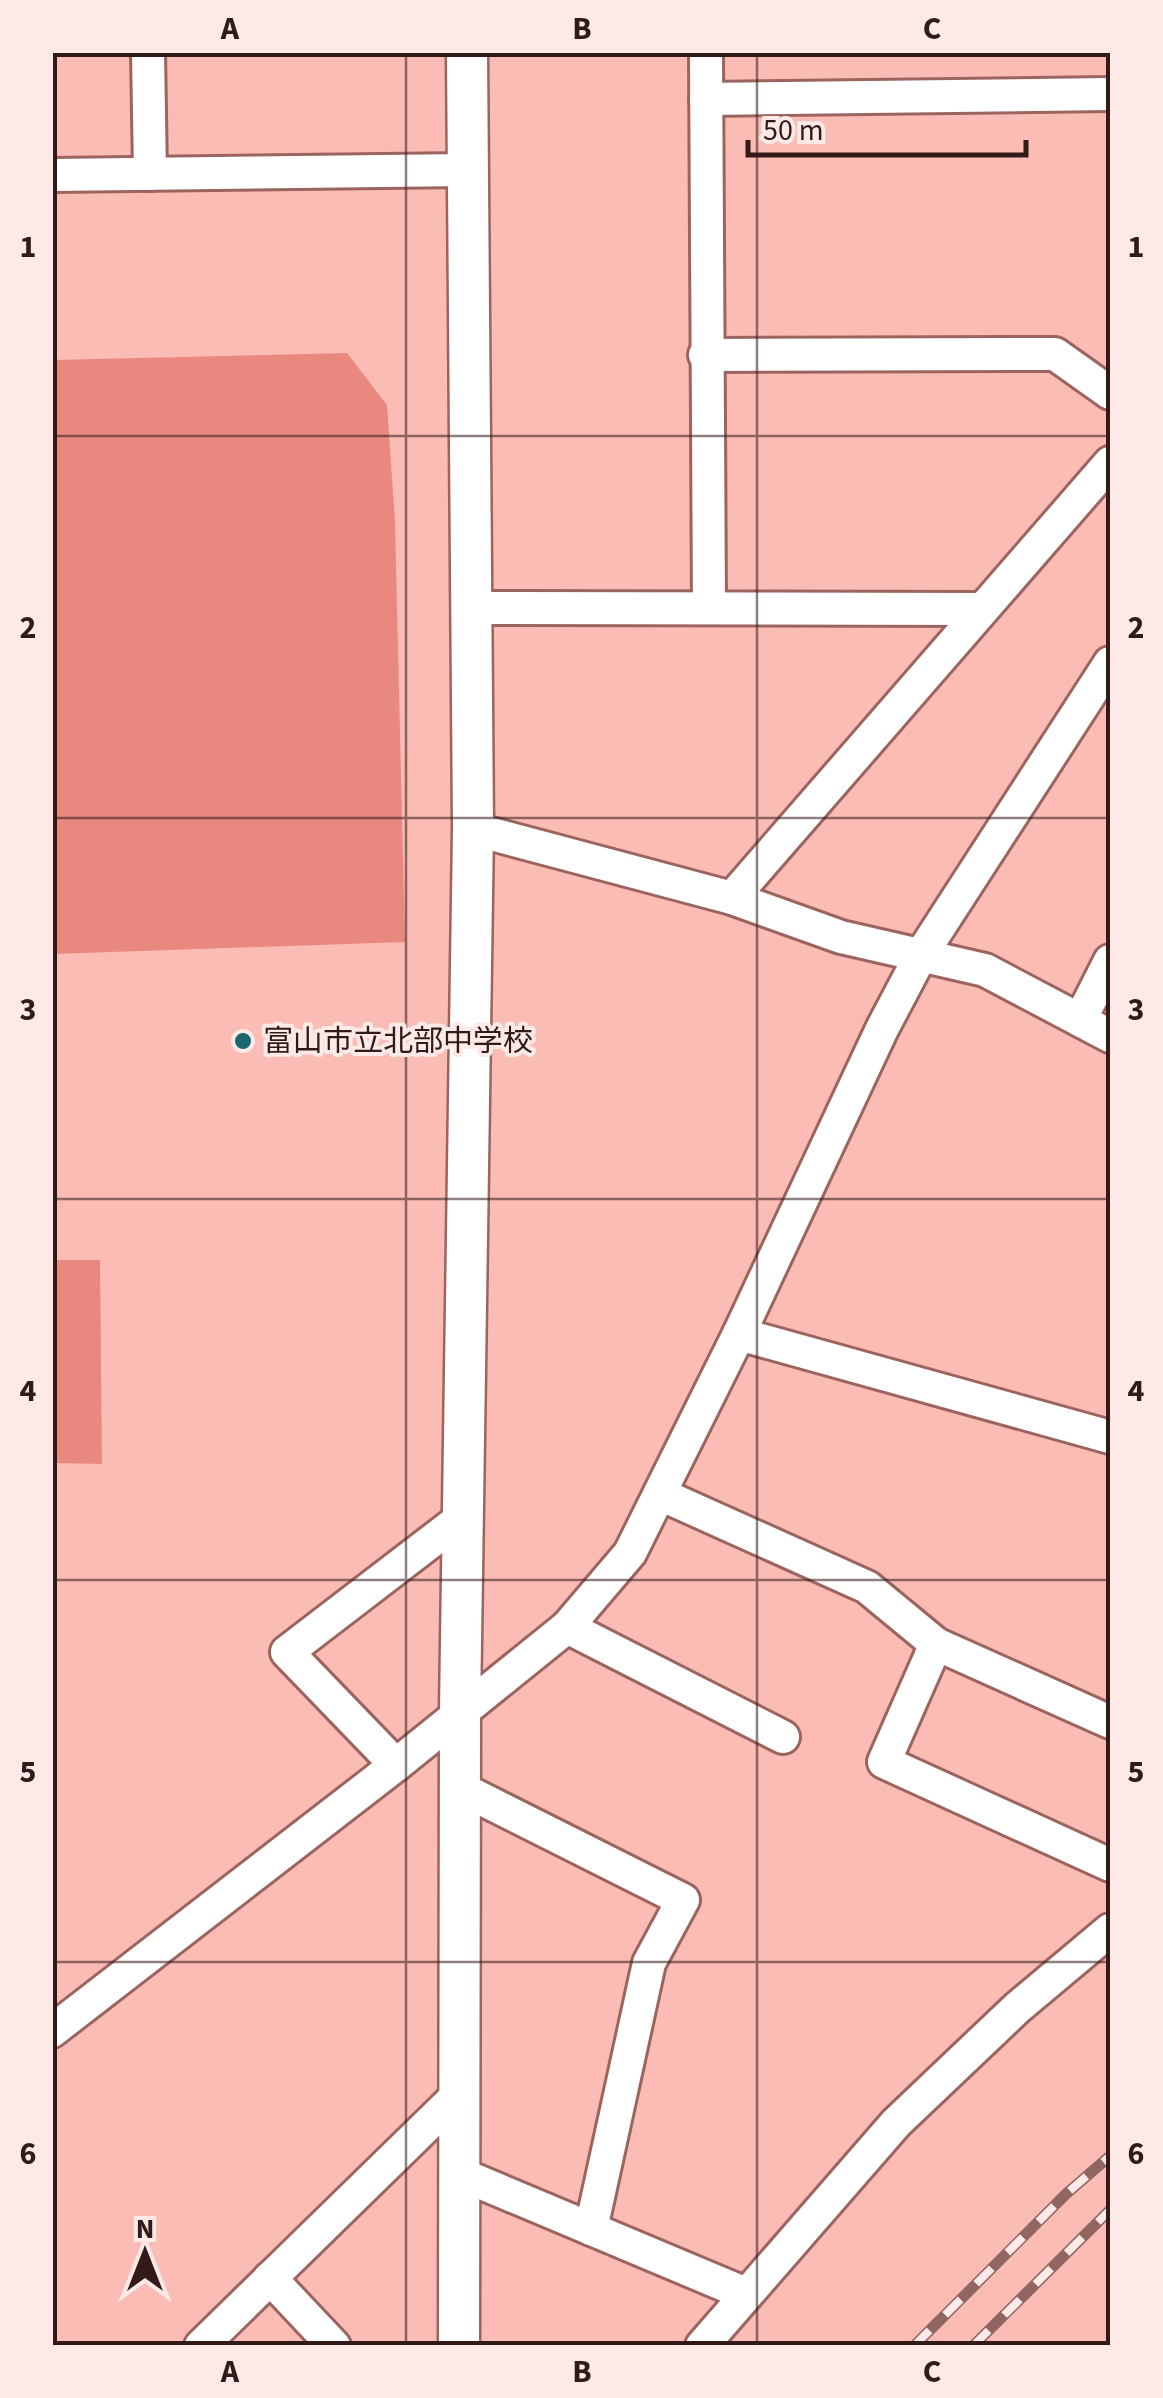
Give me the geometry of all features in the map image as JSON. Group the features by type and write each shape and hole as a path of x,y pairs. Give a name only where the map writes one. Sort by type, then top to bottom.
{"street":[{"path":"148,52 150,174"},
{"path":"459,2346 460,1710 473,830 467,52"},
{"path":"706,52 709,608"},
{"path":"706,100 1110,94"},
{"path":"52,175 468,170"},
{"path":"706,355 1055,354 1110,393"},
{"path":"732,898 1110,464"},
{"path":"473,608 982,609"},
{"path":"52,2031 396,1765 567,1627 630,1553 921,956 1110,663"},
{"path":"473,830 732,898 841,938 985,970 1110,1036"},
{"path":"1080,1020 1110,961"},
{"path":"739,1334 1110,1437"},
{"path":"660,1494 866,1587 936,1644 1110,1722"},
{"path":"396,1765 286,1652 464,1517"},
{"path":"567,1627 783,1737"},
{"path":"936,1644 884,1762 1110,1865"},
{"path":"460,1788 683,1900 649,1963 591,2229"},
{"path":"702,2346 896,2123 1017,2008 1110,1930"},
{"path":"201,2346 458,2095"},
{"path":"458,2173 746,2294"},
{"path":"270,2278 334,2346"}],"shaded area":[{"path":"347,353 387,405 395,522 405,942 53,954 53,360"},
{"path":"53,1260 100,1260 102,1464 53,1463"}],"railway":[{"path":"914,2346 1066,2194 1110,2156"},
{"path":"973,2346 1110,2210"}],"place":[{"name":"富山市立北部中学校","path":"243,1041"}]}
